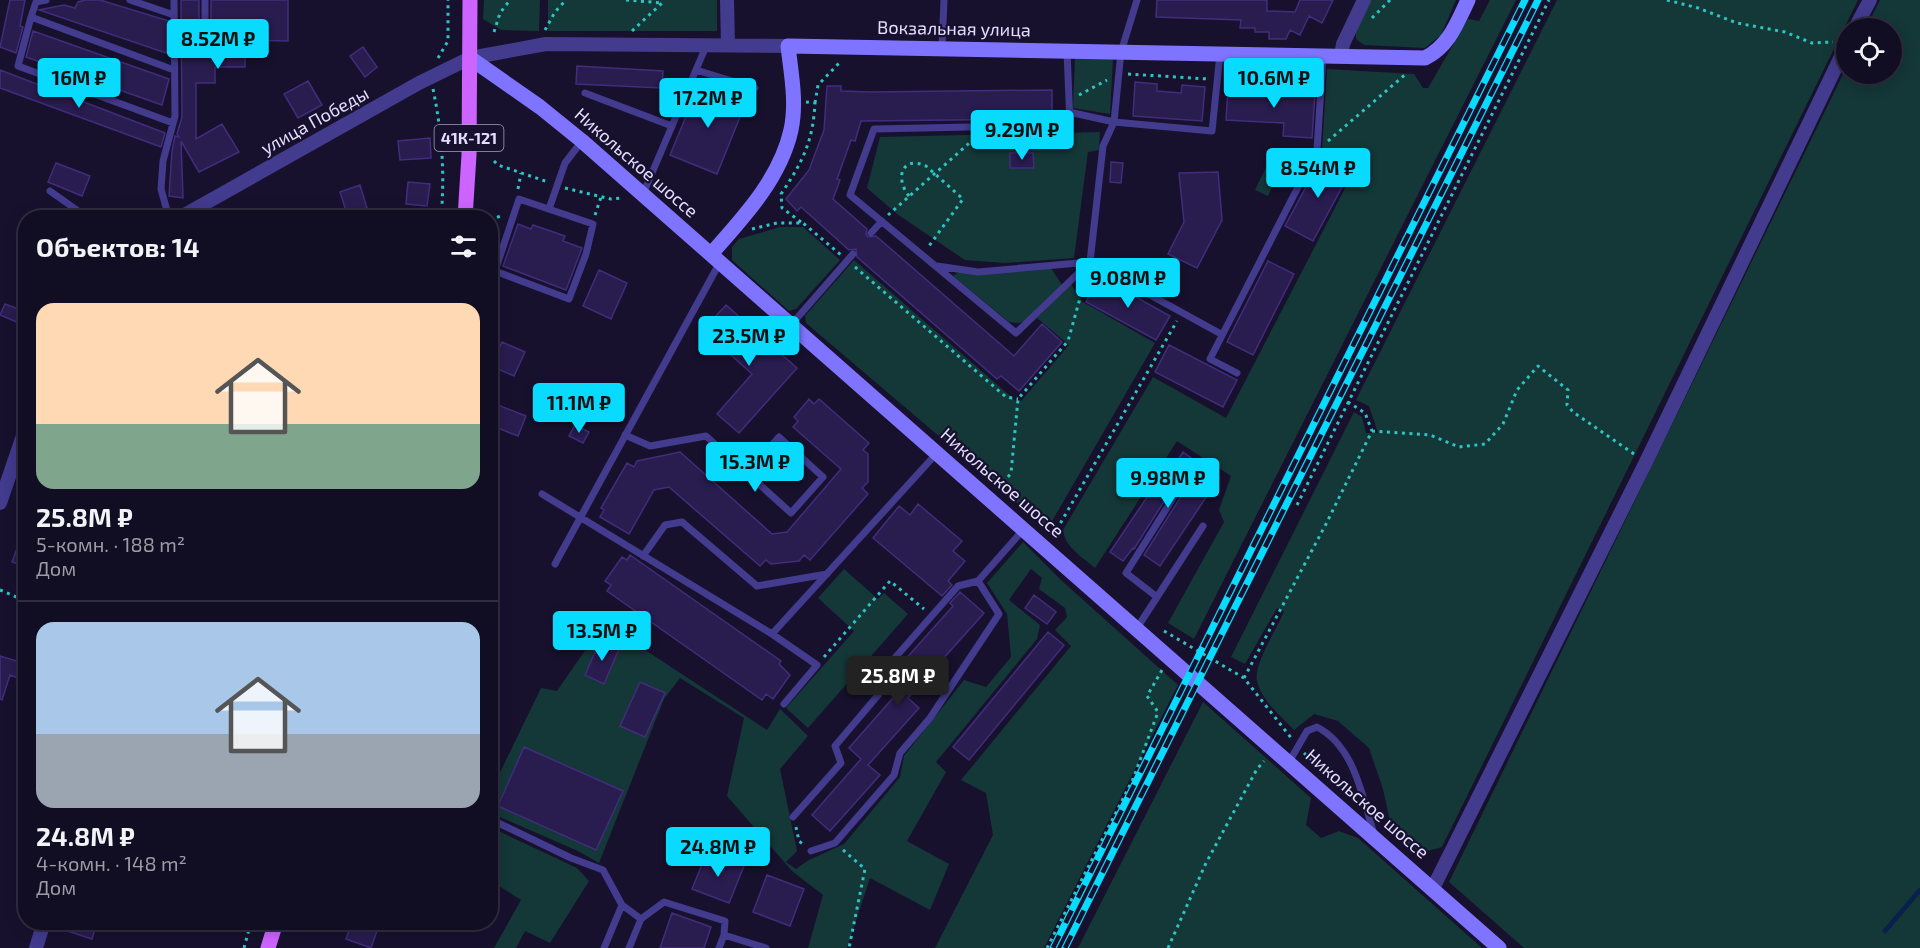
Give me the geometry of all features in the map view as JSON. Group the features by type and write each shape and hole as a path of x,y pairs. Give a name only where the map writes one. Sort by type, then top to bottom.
{"main road":[{"name":"41К-121","path":"466,210 469,155 470,0"},
{"path":"1431,55 1448,41 1468,0"},
{"name":"Вокзальная улица","path":"788,46 1323,56 1431,55"},
{"path":"716,258 728,235 760,196 791,130 794,99 788,46"},
{"name":"Никольское шоссе","path":"470,58 540,106 582,141 1046,548 1141,623 1169,656 1499,948"},
{"path":"268,948 274,930"}],"street":[{"path":"727,0 728,45"},
{"path":"1341,56 1343,44 1364,0"},
{"path":"1860,18 1870,0"},
{"name":"Вокзальная улица","path":"470,58 546,44 788,46"},
{"path":"1433,888 1646,462 1836,55"},
{"name":"улица Победы","path":"193,210 419,83 470,58"},
{"path":"0,503 18,450"},
{"path":"36,948 42,930"}],"lane":[{"path":"46,0 36,2 18,66 173,123"},
{"path":"130,0 174,15"},
{"path":"167,210 161,189 163,161 173,123 174,0"},
{"path":"205,0 205,51"},
{"path":"942,49 944,0"},
{"path":"1067,51 1070,125 874,129 850,195 1016,333 1090,262 1103,146 1114,122 1121,52 1137,0"},
{"path":"31,16 174,70"},
{"path":"643,194 707,44"},
{"path":"1070,112 1114,122 1212,131 1220,54"},
{"path":"1237,373 1210,359 1317,150 1323,56"},
{"path":"696,70 755,88"},
{"path":"585,93 672,126"},
{"path":"549,209 566,163 582,141"},
{"path":"50,191 77,210"},
{"path":"498,262 519,199 592,224 586,254 569,299 498,272"},
{"path":"871,233 882,221"},
{"path":"791,325 850,257"},
{"path":"555,564 625,435 716,258"},
{"path":"935,265 978,272 1090,262 1221,334"},
{"path":"625,435 650,446 706,436 791,513 823,477 779,437 747,473"},
{"path":"772,634 937,453"},
{"path":"1157,597 1126,573 1180,487"},
{"path":"542,494 772,634 817,665 784,704"},
{"path":"643,556 665,525 682,522 758,586 827,574"},
{"path":"1141,623 1203,526"},
{"path":"793,817 841,762 835,746 879,694 872,684 958,586 978,581 1024,529"},
{"path":"812,851 834,843 894,775 900,753 930,718 999,614 978,581"},
{"path":"1289,762 1307,731 1317,727 1329,734 1339,744 1354,770 1375,836"},
{"path":"498,823 603,870 622,904 641,920"},
{"path":"629,948 641,920 664,902 725,921 724,935 719,948"},
{"path":"604,948 622,904"},
{"path":"724,935 766,948"}],"path":[{"path":"433,63 448,41 448,0"},
{"path":"494,32 500,13 510,0"},
{"path":"543,34 555,12 566,0"},
{"path":"626,0 662,3 628,34"},
{"path":"1297,505 1549,0"},
{"path":"1667,0 1698,8 1737,23 1785,32 1812,43 1836,44"},
{"path":"854,47 819,85 813,129 801,166 780,194 782,208 850,257 1006,397 1018,399"},
{"path":"1317,150 1431,55"},
{"path":"1069,100 1120,74 1322,86"},
{"path":"433,88 440,123 442,149 441,210"},
{"path":"794,99 815,103"},
{"path":"882,221 988,127"},
{"path":"909,196 903,189 900,179 902,170 910,164 918,163 963,199 922,255"},
{"path":"519,199 518,185 521,173"},
{"path":"592,224 601,197"},
{"path":"728,235 777,223 803,223"},
{"path":"992,500 1011,473 1018,399 1068,341 1090,262"},
{"path":"1046,548 1182,313"},
{"path":"1372,431 1430,435 1459,447 1485,444 1503,424 1516,390 1538,366 1568,390 1567,405 1573,412 1646,462"},
{"path":"1244,678 1326,524 1372,431 1365,413 1348,402"},
{"path":"817,665 890,582 932,616"},
{"path":"0,590 18,598"},
{"path":"1141,623 1244,678 1298,747 1333,780"},
{"path":"1047,948 1133,779 1158,712 1147,696 1169,656"},
{"path":"1168,948 1206,863 1257,769 1269,755"},
{"path":"793,817 799,841 812,851"},
{"path":"834,843 865,869 849,948"},
{"path":"243,948 249,930"}],"green space":[{"path":"484,0 540,0 539,31 501,30 483,19"},
{"path":"548,0 717,0 717,31 548,31"},
{"path":"1371,0 1456,0 1441,35 1425,48 1364,45 1356,39 1356,31"},
{"path":"1490,0 1516,0 1194,639 1168,623 1224,522 1219,510 1231,476 1177,441 1095,568 1071,547 1063,530 1153,377 1226,418 1354,171 1322,152 1327,69 1414,74 1423,88 1428,88 1468,19 1479,21"},
{"path":"1557,0 1858,0 1849,18 1836,18 1836,45 1442,847 1421,853 1392,831 1383,789 1369,748 1338,721 1314,714 1294,730 1272,707 1259,688 1257,674 1259,665 1284,611 1277,608 1245,664 1231,657 1354,412 1362,417 1366,433 1378,433 1369,406 1356,400"},
{"path":"1880,0 1920,0 1920,948 1524,948 1449,882 1838,84 1902,84 1902,18 1871,18"},
{"path":"1075,57 1113,59 1110,114 1073,108"},
{"path":"1100,132 1099,150 1088,152 1074,258 1005,263 965,260 897,214 867,188 880,137"},
{"path":"1268,163 1281,169 1268,196 1255,190"},
{"path":"780,227 803,227 840,260 796,309 789,311 732,260 732,247 739,239"},
{"path":"854,260 1016,401 1021,401 1069,345 1037,318 1071,284 1083,302 1155,343 1051,523 1042,524 806,323 805,316"},
{"path":"1051,268 1062,285 1026,321 1019,323 1009,322 953,276 959,272 977,275"},
{"path":"1023,542 1061,580 1178,685 1044,948 935,948 993,835 986,793 961,780 1071,646 1055,630 1067,617 1065,608 1039,589 1042,578 1031,569 1009,600 1040,625 1037,639 936,762 946,772 907,841 949,864 930,910 870,878 847,948 808,948 823,895 792,871 727,796 744,718 680,678 664,699 599,863 578,851 498,816 498,777 541,688 557,691 604,623 767,730 780,709 808,736 780,769 797,851 786,862 796,869 809,860 844,844 900,777 904,756 964,680 986,687 1011,657 1007,614 987,583"},
{"path":"844,569 878,599 884,593 908,614 808,728 786,708 854,631 818,598"},
{"path":"1203,702 1311,798 1306,825 1321,838 1339,831 1358,838 1482,948 1078,948"},
{"path":"498,831 577,868 589,881 550,943 525,931 516,948 494,948 521,900 498,885"}],"building":[{"path":"10,0 25,0 20,26 23,27 16,53 0,47"},
{"path":"100,0 169,21 169,54 39,10 64,5 75,8 78,2"},
{"path":"181,0 199,0 199,51 204,57 211,51 211,0 288,0 288,41 245,40 245,67 215,67 215,83 196,83 196,139 222,124 239,152 199,172 181,141 183,198 169,196 172,151 175,136 179,137 177,134 182,117"},
{"path":"1157,0 1267,0 1267,11 1295,12 1300,0 1333,0 1322,23 1309,16 1300,35 1290,30 1286,39 1269,39 1269,32 1255,32 1255,28 1240,28 1241,20 1156,17"},
{"path":"33,31 169,79 162,105 26,57"},
{"path":"363,47 377,67 365,77 350,56"},
{"path":"577,66 663,71 662,88 576,84"},
{"path":"0,70 165,133 161,147 0,88"},
{"path":"308,81 322,105 298,118 284,94"},
{"path":"1135,82 1157,84 1157,91 1181,93 1182,85 1205,87 1202,121 1133,116"},
{"path":"700,83 746,102 717,174 670,155"},
{"path":"827,86 841,86 841,91 870,92 1052,90 1052,119 861,121 855,141 851,140 837,179 840,180 833,199 867,229 868,237 876,236 1014,356 1042,324 1062,342 1019,391 1001,376 997,379 857,257 856,249 849,250 801,207 797,211 786,199 809,170 824,130"},
{"path":"1228,88 1315,93 1312,138 1283,136 1284,123 1226,120"},
{"path":"430,138 431,158 400,160 398,141"},
{"path":"1010,153 1033,153 1034,168 1010,168"},
{"path":"1322,157 1350,172 1313,241 1285,226"},
{"path":"1111,162 1123,163 1121,183 1110,182"},
{"path":"56,163 90,176 82,196 48,182"},
{"path":"1218,172 1222,220 1197,268 1168,254 1184,222 1179,173"},
{"path":"408,182 430,184 427,206 406,204"},
{"path":"360,185 367,208 346,210 340,192"},
{"path":"518,224 531,229 533,225 565,236 563,241 582,248 566,290 503,266"},
{"path":"1268,261 1294,274 1253,355 1227,342"},
{"path":"599,270 627,283 611,319 583,306"},
{"path":"1100,277 1170,316 1156,340 1086,302"},
{"path":"5,304 18,309 18,323 0,315"},
{"path":"726,305 797,368 739,433 717,414 752,374 703,330"},
{"path":"502,342 525,352 514,376 498,369 498,351"},
{"path":"1169,345 1237,380 1223,407 1155,372"},
{"path":"809,399 814,404 819,399 869,443 863,450 868,454 868,482 862,488 868,494 810,560 804,555 799,561 771,564 766,560 760,566 669,487 654,490 629,534 600,517 604,510 601,508 627,463 634,467 637,461 680,452 772,534 787,532 841,469 793,427 798,421 794,417"},
{"path":"498,405 526,416 518,436 498,428"},
{"path":"575,425 589,432 583,443 569,436"},
{"path":"1183,452 1219,478 1160,566 1144,555 1185,490 1185,485 1181,481 1175,484 1134,549 1123,561 1110,552 1168,466 1172,469"},
{"path":"918,504 962,541 953,551 965,561 948,581 952,585 942,596 873,538 899,506 910,515"},
{"path":"18,546 18,564 12,562"},
{"path":"630,555 781,661 779,664 790,675 773,699 766,694 762,700 607,591 611,585 605,581 622,557 627,560"},
{"path":"960,592 984,613 908,698 919,708 868,765 880,775 830,831 812,815 861,759 849,748 899,691 887,680 953,606 950,603"},
{"path":"1034,595 1056,612 1047,624 1025,608"},
{"path":"1048,632 1064,645 969,760 953,747"},
{"path":"600,641 619,649 604,684 585,675"},
{"path":"0,656 18,662 18,678 10,675 2,700 0,699"},
{"path":"640,682 665,693 645,737 620,726"},
{"path":"524,747 623,791 596,850 498,806"},
{"path":"707,852 744,866 729,903 692,889"},
{"path":"767,875 804,889 790,926 753,912"},
{"path":"672,913 711,927 704,948 660,948"},
{"path":"64,930 95,930 92,939"},
{"path":"349,930 377,930 371,948 346,939"}],"waterway":[{"path":"1885,931 1920,890"}],"railway":[{"path":"1053,948 1525,0"},
{"path":"1065,948 1538,0"}]}
